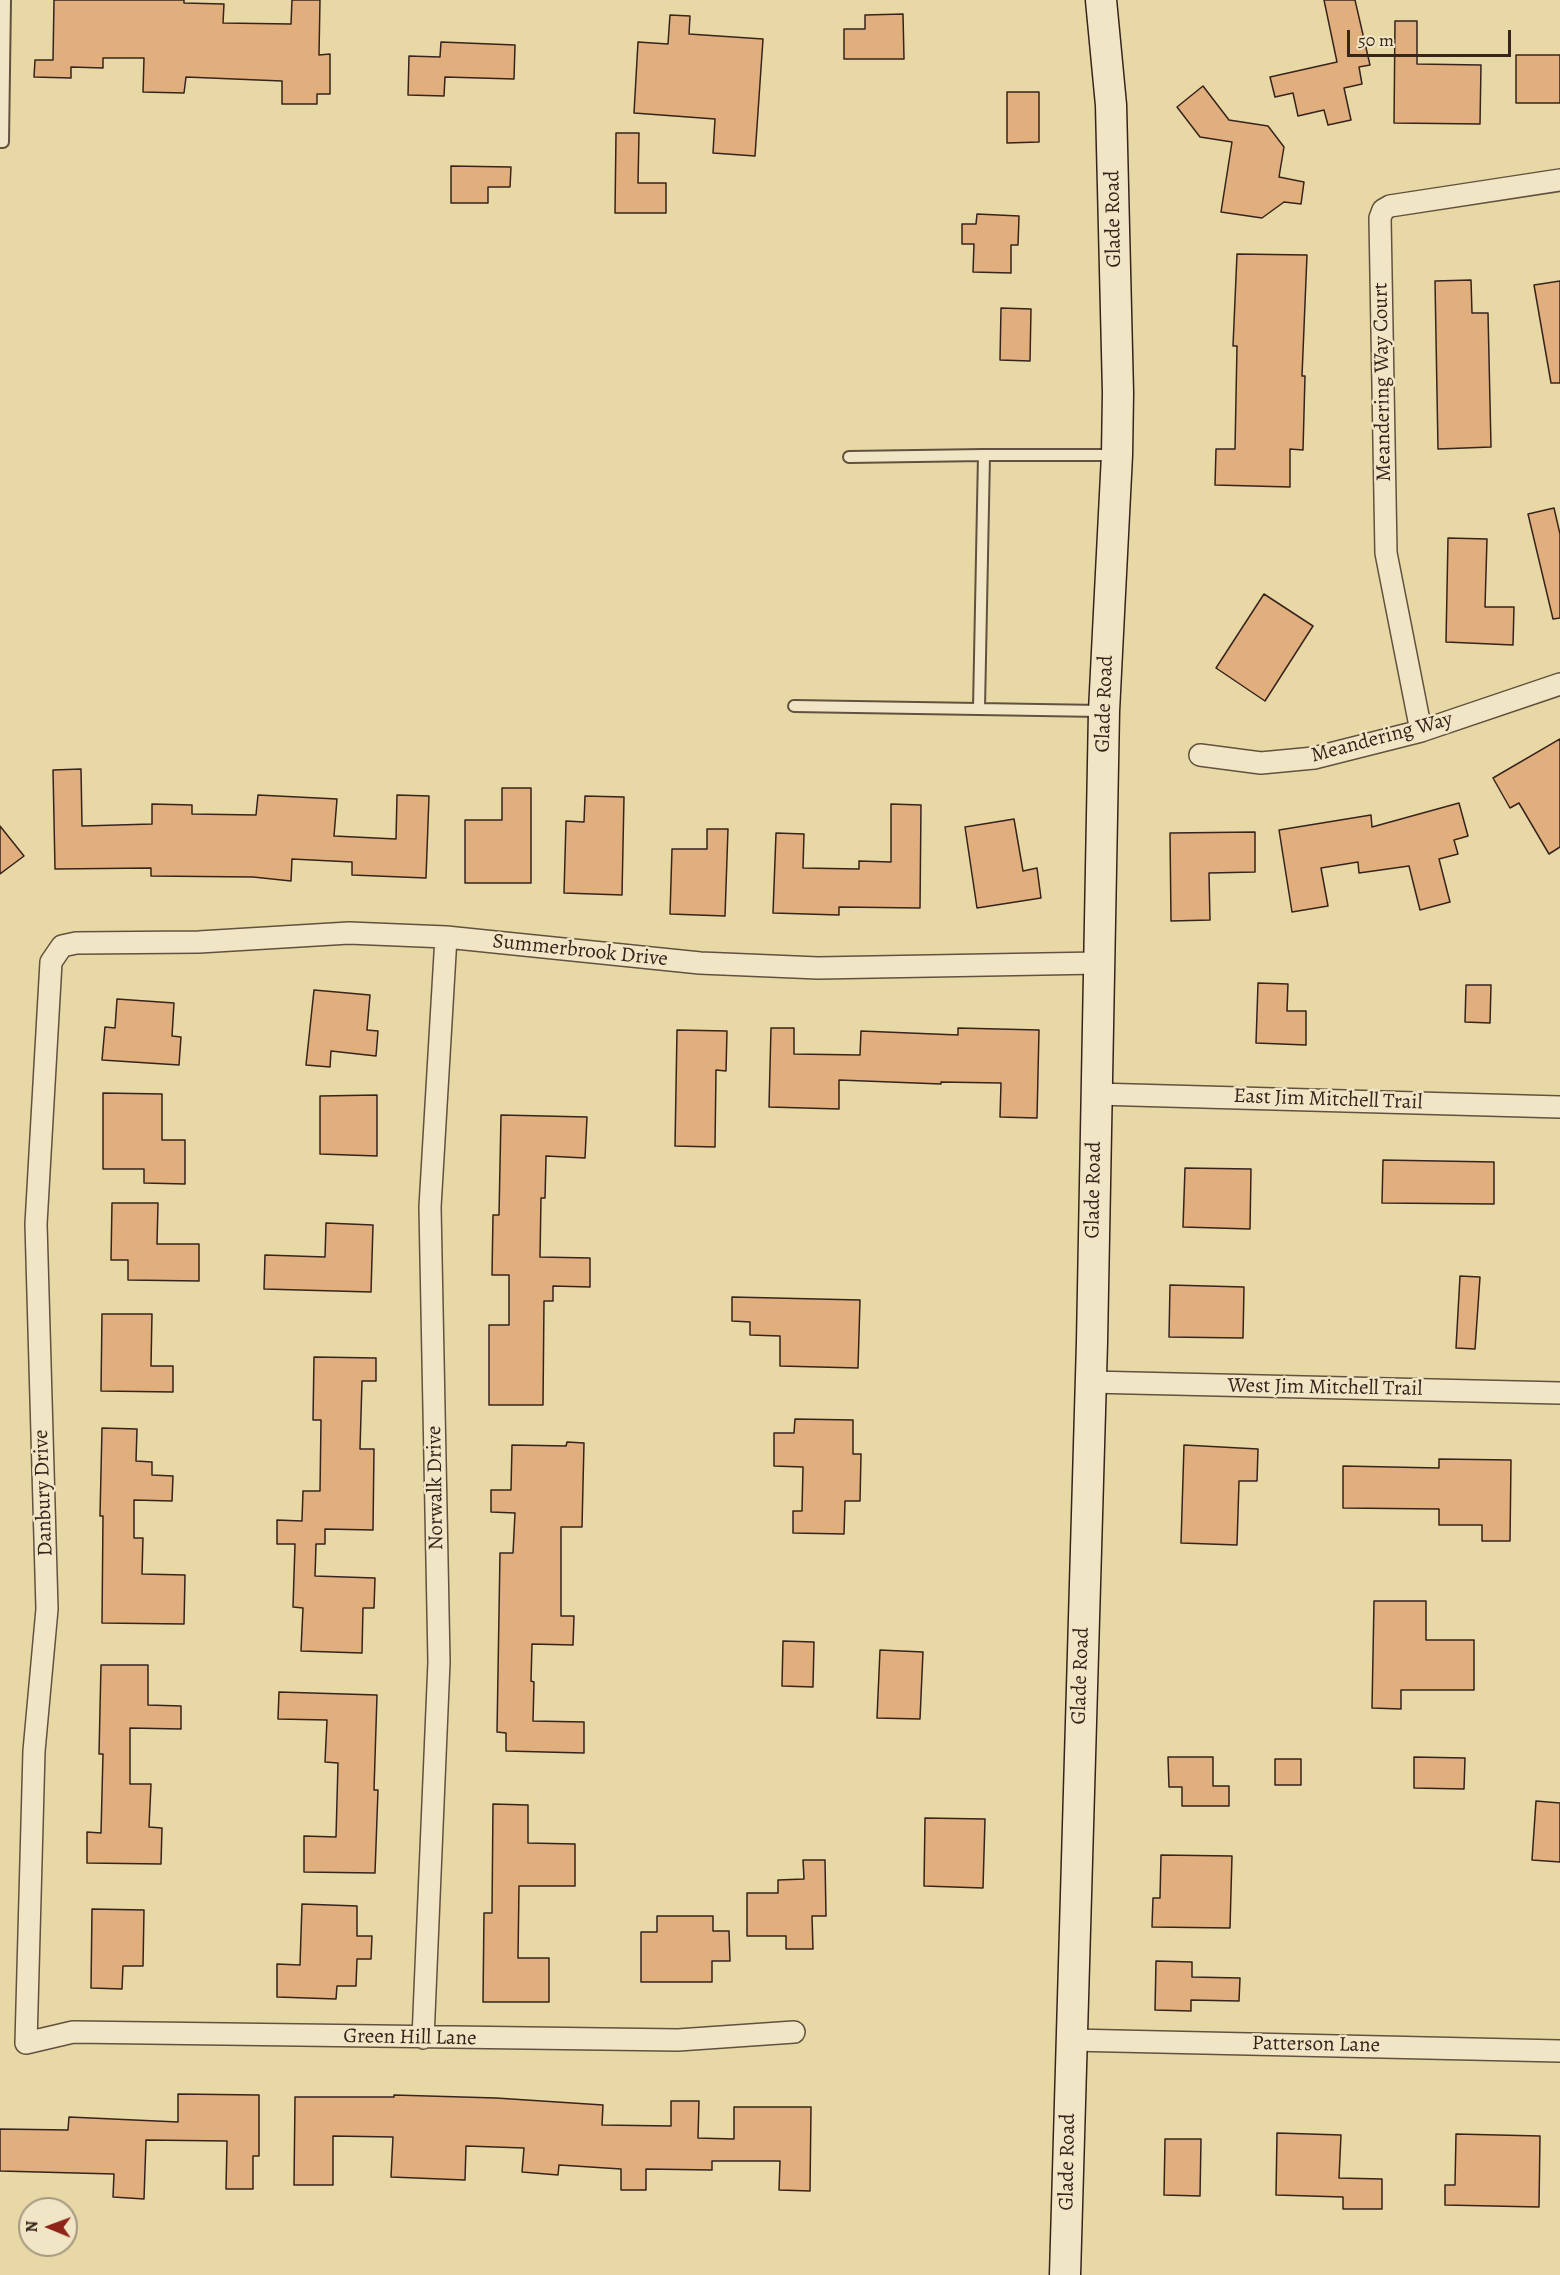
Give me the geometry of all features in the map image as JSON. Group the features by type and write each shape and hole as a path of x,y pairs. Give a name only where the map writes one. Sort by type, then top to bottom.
{"main road":[{"name":"Glade Road","path":"1065,2275 1090,1382 1104,711 1118,393 1111,105 1101,0"},
{"name":"Glade Road","path":"1111,105 1121,0"}],"street":[{"name":"Meandering Way Court","path":"1420,731 1386,553 1380,218 1383,210 1390,206 1560,180"},
{"name":"Meandering Way","path":"1200,755 1261,763 1314,758 1420,731 1560,684"},
{"name":"Summerbrook Drive","path":"62,946 76,943 199,942 349,933 446,937 700,963 807,968 1099,963"},
{"name":"Norwalk Drive","path":"423,2038 439,1662 430,1207 446,937"},
{"name":"Danbury Drive","path":"26,2043 34,1751 47,1609 36,1224 51,962 62,946"},
{"name":"East Jim Mitchell Trail","path":"1096,1094 1560,1107"},
{"name":"West Jim Mitchell Trail","path":"1090,1382 1560,1393"},
{"name":"Green Hill Lane","path":"26,2043 73,2032 678,2040 794,2032"},
{"name":"Patterson Lane","path":"1071,2040 1560,2051"}],"lane":[{"path":"0,142 3,142 5,0"},
{"path":"979,708 984,455"},
{"path":"849,457 1117,455"},
{"path":"795,706 1104,711"}],"building":[{"path":"54,0 184,0 184,3 224,4 223,23 291,24 292,0 320,0 319,55 330,54 330,94 317,94 317,104 282,104 282,81 186,77 184,93 143,92 144,58 103,58 103,68 71,67 71,78 34,77 35,60 53,60"},
{"path":"1324,0 1355,0 1370,65 1359,67 1362,84 1344,88 1351,120 1328,125 1324,110 1298,116 1293,93 1275,97 1270,77 1337,62"},
{"path":"903,14 904,59 844,59 844,29 865,29 865,15"},
{"path":"670,15 690,16 689,34 763,39 755,156 713,153 715,119 634,113 638,42 668,44"},
{"path":"1395,21 1417,21 1417,64 1481,65 1480,124 1394,123"},
{"path":"441,42 515,45 514,79 445,77 444,96 408,95 409,56 440,57"},
{"path":"1516,55 1560,55 1560,103 1516,103"},
{"path":"1203,86 1229,120 1268,126 1284,147 1279,177 1304,182 1301,204 1284,202 1262,218 1221,212 1232,142 1200,137 1177,107"},
{"path":"1007,92 1039,92 1039,142 1007,143"},
{"path":"616,133 639,133 638,183 666,183 666,213 615,213"},
{"path":"451,166 511,167 510,187 488,187 488,203 451,203"},
{"path":"977,214 1019,216 1018,245 1011,245 1011,273 973,272 974,244 962,244 962,224 976,224"},
{"path":"1237,254 1307,255 1302,376 1305,376 1303,450 1290,449 1290,487 1215,485 1216,449 1235,449 1237,346 1233,346"},
{"path":"1471,280 1472,313 1488,313 1491,447 1438,449 1435,281"},
{"path":"1560,281 1560,383 1551,383 1534,285"},
{"path":"1001,308 1031,309 1030,361 1000,360"},
{"path":"1554,508 1560,534 1560,618 1553,619 1528,514"},
{"path":"1448,538 1487,539 1485,607 1514,607 1513,645 1446,642"},
{"path":"1264,594 1313,626 1265,701 1216,668"},
{"path":"1560,739 1560,847 1549,854 1519,803 1510,808 1493,778"},
{"path":"81,769 82,826 152,824 152,804 192,805 192,814 256,815 258,795 337,799 334,836 396,839 397,795 429,796 426,878 352,875 352,862 292,859 291,881 253,877 151,876 151,868 55,869 53,770"},
{"path":"502,788 531,788 531,883 465,883 465,820 502,820"},
{"path":"585,796 624,797 622,895 564,893 566,821 584,822"},
{"path":"1459,803 1468,836 1454,840 1458,854 1439,859 1450,902 1420,910 1409,866 1359,873 1358,862 1321,868 1328,906 1292,912 1279,830 1371,815 1372,827"},
{"path":"891,804 921,805 920,908 839,907 839,915 773,913 776,833 804,834 803,868 859,869 859,861 891,862"},
{"path":"1014,819 1023,871 1037,868 1041,898 977,908 965,827"},
{"path":"0,826 24,856 0,874"},
{"path":"707,829 728,829 725,916 670,914 672,849 707,849"},
{"path":"1255,832 1255,872 1209,873 1210,920 1171,921 1170,833"},
{"path":"1258,983 1288,984 1287,1011 1306,1011 1306,1045 1256,1043"},
{"path":"1466,985 1491,985 1490,1023 1465,1022"},
{"path":"314,990 370,995 367,1030 378,1031 376,1056 331,1051 330,1067 306,1065"},
{"path":"117,999 174,1003 172,1036 181,1037 179,1065 102,1060 105,1027 115,1028"},
{"path":"771,1028 794,1028 794,1054 860,1055 861,1031 958,1035 958,1028 1039,1030 1037,1118 1000,1117 1001,1083 941,1082 941,1084 839,1080 839,1109 769,1107"},
{"path":"677,1030 727,1031 726,1071 716,1070 715,1147 675,1146"},
{"path":"103,1093 162,1094 162,1140 185,1140 185,1184 144,1183 144,1169 103,1169"},
{"path":"377,1095 377,1156 320,1154 320,1096"},
{"path":"501,1115 587,1117 585,1158 546,1156 545,1198 541,1198 540,1257 590,1258 590,1287 553,1286 553,1301 544,1301 543,1405 489,1405 489,1325 509,1325 509,1275 492,1275 493,1215 499,1215"},
{"path":"1383,1160 1494,1162 1494,1204 1382,1203"},
{"path":"1185,1168 1251,1169 1250,1229 1183,1227"},
{"path":"112,1203 158,1203 157,1244 199,1244 199,1281 128,1280 128,1260 111,1260"},
{"path":"326,1223 373,1225 371,1292 264,1289 265,1255 325,1257"},
{"path":"1460,1276 1480,1277 1475,1349 1456,1348"},
{"path":"1170,1285 1244,1287 1243,1338 1169,1337"},
{"path":"732,1297 860,1300 858,1368 780,1366 780,1336 750,1335 750,1322 732,1321"},
{"path":"102,1314 152,1314 151,1366 173,1366 173,1392 101,1391"},
{"path":"314,1357 376,1358 376,1381 362,1381 360,1449 374,1449 373,1530 325,1529 325,1544 316,1544 315,1576 375,1578 374,1608 363,1608 362,1653 301,1651 303,1608 293,1607 295,1544 277,1544 277,1520 302,1521 303,1491 320,1491 321,1420 313,1420"},
{"path":"795,1419 853,1420 853,1454 861,1454 860,1501 845,1501 844,1534 793,1533 793,1511 802,1511 803,1467 774,1466 774,1433 794,1433"},
{"path":"102,1428 137,1429 136,1461 152,1462 152,1475 173,1476 172,1501 134,1500 134,1538 143,1538 142,1574 185,1575 184,1624 102,1623 103,1516 100,1516"},
{"path":"567,1442 584,1443 582,1527 561,1527 561,1616 574,1616 573,1645 532,1644 533,1721 584,1722 584,1753 506,1751 506,1733 497,1732 500,1553 513,1553 515,1513 491,1512 491,1490 511,1490 512,1445 566,1446"},
{"path":"1184,1445 1258,1449 1257,1481 1239,1481 1237,1545 1181,1543"},
{"path":"1439,1459 1511,1460 1510,1541 1482,1541 1482,1525 1439,1525 1439,1509 1343,1508 1343,1466 1439,1468"},
{"path":"1374,1601 1426,1601 1426,1640 1474,1640 1474,1690 1401,1690 1401,1709 1372,1708"},
{"path":"783,1641 814,1642 813,1687 782,1686"},
{"path":"880,1650 923,1652 920,1719 877,1718"},
{"path":"101,1665 148,1665 148,1705 181,1706 181,1729 130,1728 130,1784 151,1784 149,1827 162,1828 161,1864 87,1863 87,1832 101,1833 103,1754 99,1754"},
{"path":"279,1692 377,1695 374,1790 378,1790 375,1873 304,1872 304,1836 336,1837 338,1763 325,1762 327,1720 278,1719"},
{"path":"1168,1757 1213,1757 1213,1786 1229,1786 1229,1806 1182,1806 1182,1787 1169,1787"},
{"path":"1414,1757 1465,1758 1464,1789 1414,1788"},
{"path":"1275,1759 1301,1759 1301,1785 1275,1785"},
{"path":"1536,1801 1560,1803 1560,1862 1532,1860"},
{"path":"493,1804 528,1805 528,1843 575,1844 575,1886 519,1886 518,1958 549,1958 549,2002 483,2002 484,1913 492,1913"},
{"path":"925,1818 985,1819 983,1888 924,1886"},
{"path":"1161,1855 1232,1856 1230,1928 1152,1927 1153,1898 1160,1898"},
{"path":"803,1860 825,1860 826,1916 812,1916 813,1949 786,1949 786,1936 747,1936 747,1893 778,1893 778,1880 804,1879"},
{"path":"302,1904 357,1906 357,1936 372,1936 371,1959 357,1959 356,1986 337,1986 336,1999 277,1997 277,1964 300,1965"},
{"path":"92,1909 144,1910 143,1966 123,1966 122,1989 91,1988"},
{"path":"657,1916 713,1916 713,1931 729,1931 730,1961 712,1961 712,1982 641,1982 641,1932 657,1932"},
{"path":"1156,1961 1192,1962 1192,1977 1240,1978 1239,2001 1191,2000 1191,2011 1155,2010"},
{"path":"178,2094 259,2095 259,2156 253,2156 253,2189 226,2189 227,2141 146,2140 144,2199 113,2197 114,2174 0,2171 0,2129 68,2130 69,2117 178,2122"},
{"path":"394,2095 496,2098 603,2105 602,2125 671,2126 671,2101 699,2101 698,2138 734,2139 734,2107 811,2107 810,2191 779,2190 780,2161 712,2161 712,2170 646,2169 646,2190 621,2190 621,2169 559,2165 558,2175 522,2172 524,2148 466,2146 465,2180 391,2177 393,2137 333,2136 333,2185 294,2185 295,2097 394,2097"},
{"path":"1277,2133 1341,2135 1339,2178 1382,2179 1382,2209 1343,2209 1343,2197 1276,2195"},
{"path":"1456,2134 1540,2136 1539,2207 1445,2205 1445,2185 1455,2185"},
{"path":"1165,2139 1201,2139 1200,2196 1164,2195"}]}
